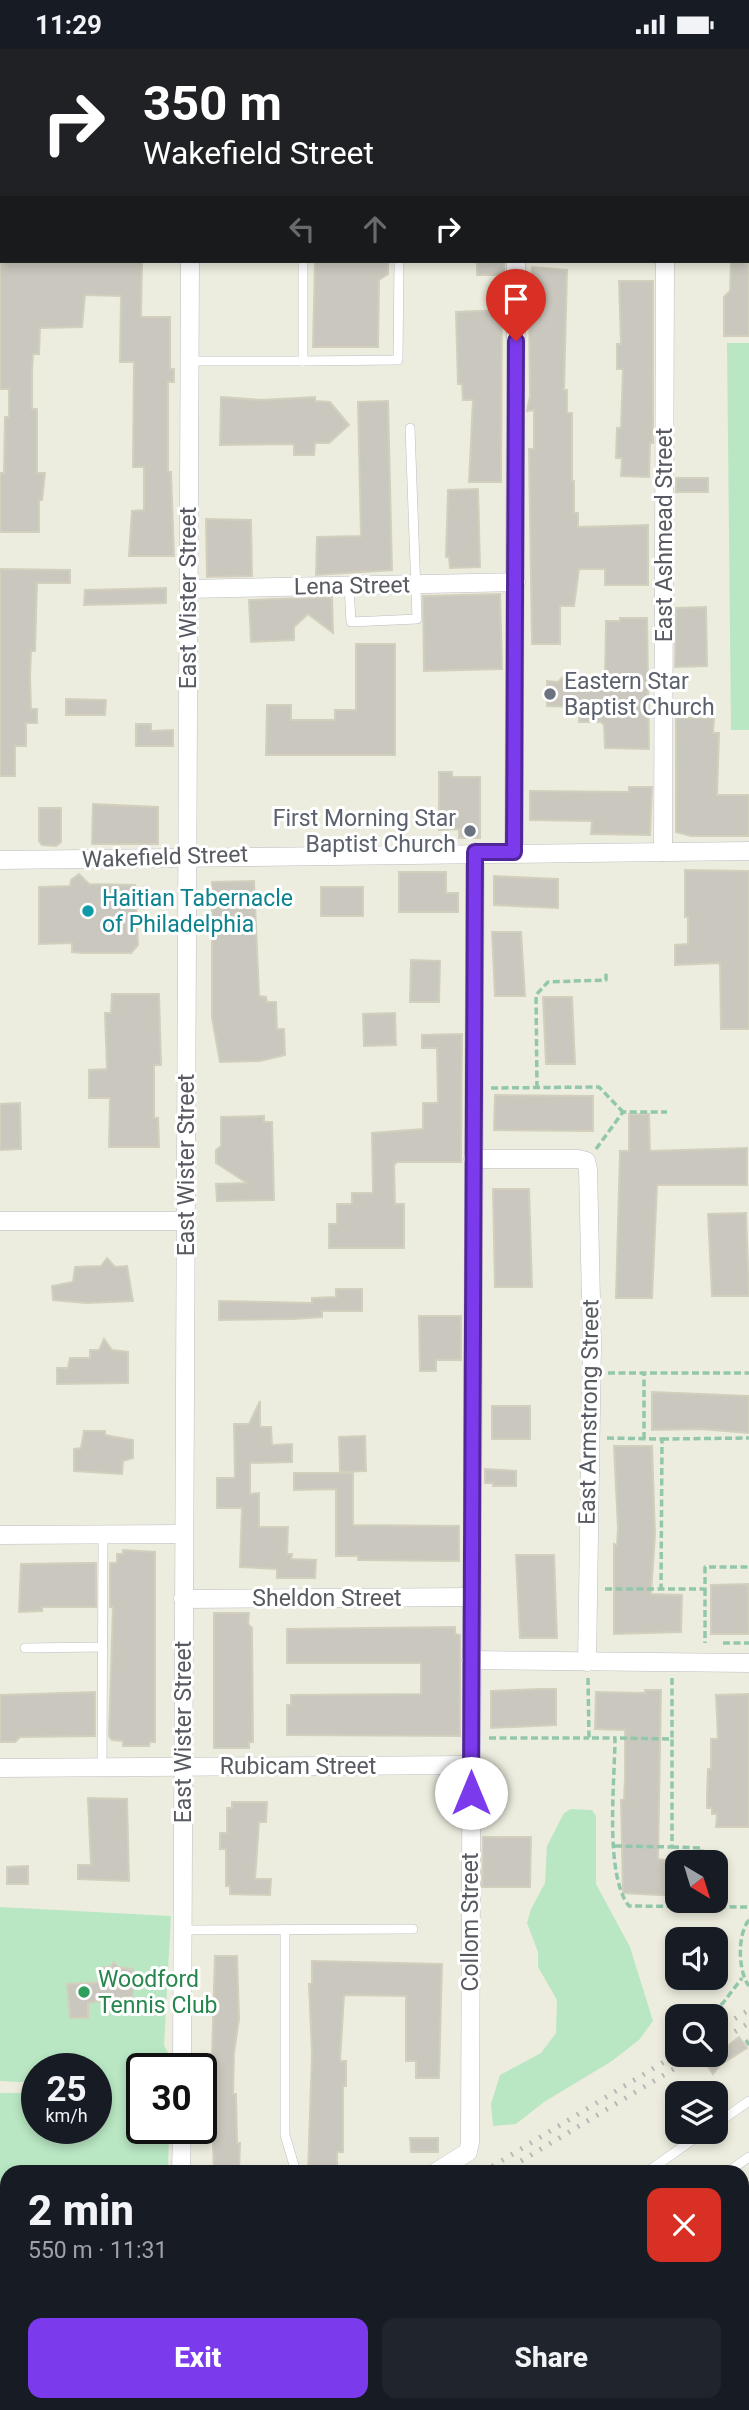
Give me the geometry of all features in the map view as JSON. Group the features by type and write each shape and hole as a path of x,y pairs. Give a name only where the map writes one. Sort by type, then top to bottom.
{"street":[{"name":"East Wister Street","path":"182,2053 190,263"},
{"path":"514,852 516,263"},
{"name":"East Ashmead Street","path":"663,852 665,263"},
{"name":"Lena Street","path":"189,589 516,582"},
{"name":"Wakefield Street","path":"0,860 475,852 749,851"},
{"name":"Collom Street","path":"447,2165 468,2152 475,852"},
{"path":"473,1159 586,1161"},
{"name":"East Armstrong Street","path":"586,1161 589,1169 592,1344 587,1662"},
{"path":"0,1221 186,1221"},
{"path":"0,1535 184,1534"},
{"name":"Sheldon Street","path":"183,1599 472,1597"},
{"path":"471,1660 749,1663"},
{"name":"Rubicam Street","path":"0,1768 471,1765"},
{"path":"181,2165 182,2144"}],"lane":[{"path":"303,263 303,361"},
{"path":"189,361 398,361 399,263"},
{"path":"349,586 351,622 417,619 410,428"},
{"path":"102,1767 103,1535"},
{"path":"25,1647 102,1647"},
{"path":"285,1929 285,2135 294,2165"},
{"path":"183,1930 413,1929"},
{"path":"728,2116 749,2101"},
{"path":"657,2165 687,2144"}],"path":[{"path":"537,1088 537,995 548,982 606,981 606,972"},
{"path":"472,1088 599,1087 623,1112 667,1112"},
{"path":"586,1161 623,1112"},
{"path":"606,1373 749,1373"},
{"path":"645,1373 645,1439"},
{"path":"606,1438 749,1438"},
{"path":"661,1589 662,1439"},
{"path":"705,1643 705,1567 749,1567"},
{"path":"606,1588 705,1589"},
{"path":"589,1738 588,1676 600,1676"},
{"path":"660,1678 682,1678"},
{"path":"672,1678 672,1847"},
{"path":"480,1738 672,1739"},
{"path":"615,1738 614,1872 622,1896 629,1906 665,1907"},
{"path":"615,1846 702,1850"},
{"path":"728,1907 749,1907"},
{"path":"722,2004 742,1978 744,1927 749,1920"},
{"path":"742,1978 749,1986"},
{"path":"746,2040 749,2045"}],"green space":[{"path":"727,343 749,343 749,730 731,730"},
{"path":"571,1809 592,1810 596,1816 596,1884 630,1947 653,2021 639,2040 612,2061 544,2102 516,2124 493,2126 491,2104 500,2075 541,2053 556,2033 557,2000 538,1967 538,1952 527,1923 545,1883 547,1846 564,1813"},
{"name":"Woodford Tennis Club","path":"0,1907 171,1916 164,2045 168,2053 126,2053 126,2144 169,2144 168,2165 0,2165 0,2093 21,2093 21,2144 112,2144 112,2053 21,2053 21,2082 0,2081"}],"building":[{"path":"0,263 142,263 141,317 170,317 170,369 174,369 174,382 168,382 168,472 171,472 174,556 129,556 132,511 144,510 144,467 133,467 134,362 120,362 121,296 85,295 82,327 40,328 39,354 33,354 32,369 32,409 37,409 37,473 45,473 42,500 39,500 39,532 0,532 0,473 4,473 5,417 9,417 9,389 0,389"},
{"path":"315,263 388,263 388,274 379,280 378,347 313,347"},
{"path":"477,263 504,263 504,275 477,275"},
{"path":"731,263 749,263 749,336 724,336 724,297 730,291"},
{"path":"532,267 567,270 564,390 567,390 567,413 572,413 572,481 574,513 578,513 578,527 648,525 648,585 605,585 605,569 579,569 574,606 560,606 560,644 532,644 529,449 534,449 534,410 527,411 530,396 529,296"},
{"path":"619,281 653,281 653,443 650,443 649,477 621,476 622,458 616,458 617,428 621,428 623,369 617,369 617,344 621,344"},
{"path":"502,310 501,482 469,482 473,400 463,400 462,384 458,384 456,312"},
{"path":"221,397 261,400 315,397 315,401 330,402 349,425 329,443 315,443 314,455 294,455 294,444 220,445"},
{"path":"388,401 392,570 316,575 317,537 361,536 358,402"},
{"path":"676,478 708,478 708,492 676,492"},
{"path":"478,489 480,567 450,568 449,557 446,557 448,490"},
{"path":"206,519 251,520 252,576 207,577"},
{"path":"0,569 70,570 70,583 37,583 35,651 31,651 30,678 31,709 37,709 37,723 26,723 26,746 15,746 15,776 0,776"},
{"path":"166,588 166,603 84,605 85,590"},
{"path":"500,594 502,669 424,671 423,596"},
{"path":"332,597 333,633 308,614 294,627 294,640 251,642 249,600"},
{"path":"706,607 707,666 675,667 676,608"},
{"path":"620,618 647,618 649,749 605,748 604,725 601,722 579,722 580,707 547,706 547,681 558,682 564,676 568,681 605,681 606,621 620,621"},
{"path":"356,644 395,644 395,755 266,755 267,705 291,705 291,720 335,720 335,710 356,710"},
{"path":"66,699 106,700 105,715 66,715"},
{"path":"676,718 714,718 713,733 719,733 717,795 749,795 749,836 691,836 676,832"},
{"path":"136,724 151,724 151,731 173,730 173,746 136,746"},
{"path":"439,772 452,772 452,777 480,777 480,838 459,838 459,829 439,830"},
{"path":"629,787 652,787 650,835 591,834 592,821 530,820 530,791 629,792"},
{"path":"93,804 158,807 158,844 92,844"},
{"path":"39,808 61,808 61,842 56,846 42,845 39,841"},
{"path":"685,870 749,871 749,1029 721,1029 720,963 675,965 675,945 688,944"},
{"path":"399,872 446,872 446,893 458,893 458,912 399,912"},
{"name":"Haitian Tabernacle of Philadelphia","path":"79,874 89,884 135,885 138,945 131,953 82,953 72,952 72,943 39,944 39,887 70,886 71,880"},
{"path":"494,876 558,879 558,908 494,905"},
{"path":"254,881 259,996 266,997 267,1002 276,1002 277,1029 284,1029 285,1055 260,1061 220,1062 212,1018 212,882"},
{"path":"321,887 363,887 363,916 321,916"},
{"path":"492,932 521,932 525,996 495,996"},
{"path":"411,960 440,961 439,1002 410,1002"},
{"path":"112,994 159,994 161,1065 154,1065 154,1118 158,1118 159,1147 109,1147 110,1098 89,1098 89,1070 107,1069 105,1013 111,1013"},
{"path":"543,997 572,997 575,1064 546,1064"},
{"path":"395,1013 396,1045 364,1046 363,1014"},
{"path":"462,1034 461,1162 397,1162 394,1165 395,1204 404,1204 404,1248 329,1248 329,1224 337,1224 337,1204 352,1204 352,1193 373,1193 372,1133 423,1129 423,1103 438,1103 437,1048 422,1048 422,1035"},
{"path":"495,1095 593,1096 593,1131 494,1130"},
{"path":"20,1103 21,1149 0,1150 0,1104"},
{"path":"629,1114 649,1114 650,1151 747,1148 747,1185 657,1185 652,1298 616,1298 620,1151 629,1151"},
{"path":"264,1116 264,1122 272,1122 274,1200 217,1201 216,1184 247,1183 216,1163 216,1150 221,1146 221,1117"},
{"path":"493,1189 529,1189 532,1287 495,1287"},
{"path":"746,1213 749,1296 712,1296 708,1214"},
{"path":"107,1258 115,1267 127,1266 133,1301 86,1303 53,1300 52,1286 73,1282 75,1267 101,1266"},
{"path":"336,1289 362,1289 362,1311 322,1311 322,1317 293,1319 219,1320 219,1301 312,1303 312,1298 336,1297"},
{"path":"419,1316 461,1316 461,1360 436,1360 436,1371 420,1371"},
{"path":"104,1339 112,1350 128,1352 128,1383 57,1384 57,1368 68,1368 70,1358 90,1358 90,1350 99,1350"},
{"path":"652,1392 749,1396 749,1433 701,1429 652,1430"},
{"path":"260,1401 260,1427 271,1427 272,1445 292,1444 292,1462 250,1463 250,1494 259,1493 259,1527 288,1527 287,1554 292,1554 291,1559 316,1560 315,1578 277,1578 277,1569 240,1567 242,1508 217,1508 217,1478 235,1478 234,1424 249,1424"},
{"path":"492,1406 530,1406 530,1439 492,1439"},
{"path":"84,1431 105,1431 105,1435 133,1440 133,1458 123,1461 122,1474 74,1471 74,1449 81,1448"},
{"path":"365,1436 366,1471 340,1472 339,1437"},
{"path":"614,1446 652,1446 655,1534 651,1594 682,1595 681,1632 614,1634 614,1544 617,1545 618,1528"},
{"path":"485,1469 516,1471 516,1486 493,1486 493,1483 485,1483"},
{"path":"294,1473 353,1473 353,1525 459,1526 459,1561 358,1560 358,1556 336,1556 336,1489 294,1490"},
{"path":"123,1550 155,1552 155,1742 150,1742 149,1746 123,1746 123,1741 112,1740 109,1736 113,1607 110,1607 110,1563 117,1563 117,1554 123,1554"},
{"path":"516,1555 554,1555 557,1638 520,1638"},
{"path":"96,1563 96,1607 42,1607 42,1611 19,1612 21,1564"},
{"path":"748,1584 749,1634 711,1634 711,1585"},
{"path":"214,1613 249,1613 248,1624 252,1628 253,1742 249,1742 249,1748 214,1748"},
{"path":"455,1627 455,1634 460,1635 460,1736 287,1735 287,1705 291,1705 291,1695 421,1694 421,1663 287,1663 287,1629"},
{"path":"556,1689 556,1725 491,1728 491,1691"},
{"path":"645,1690 661,1690 658,1859 665,1860 665,1895 623,1893 621,1800 624,1800 625,1730 595,1729 596,1692 645,1693"},
{"path":"95,1692 95,1736 20,1737 15,1742 0,1742 0,1695"},
{"path":"749,1694 749,1827 716,1827 717,1814 712,1814 712,1808 707,1808 707,1795 708,1769 711,1769 711,1739 718,1739 716,1695"},
{"path":"88,1798 127,1799 129,1881 78,1879 78,1865 91,1865"},
{"path":"232,1802 267,1802 266,1822 259,1822 255,1879 271,1879 270,1895 230,1894 230,1886 226,1886 226,1849 220,1849 220,1833 227,1833 227,1808 232,1808"},
{"path":"483,1837 531,1837 530,1887 482,1887"},
{"path":"28,1866 28,1884 7,1884 7,1867"},
{"path":"215,1956 237,1956 239,2019 234,2053 233,2094 236,2094 239,2165 214,2165 213,2144 217,2144 217,2053 212,2053"},
{"path":"312,1961 442,1964 439,2078 416,2078 416,2061 406,2061 406,1996 344,1995 340,2061 346,2061 346,2086 343,2086 343,2152 337,2152 337,2165 308,2165 312,2054 309,1984 312,1984"},
{"path":"114,1962 118,1967 133,1969 133,1996 88,2003 88,2018 70,2018 67,1984 103,1982 103,1967 110,1967"},
{"path":"739,2037 747,2048 728,2060 728,2046"},
{"path":"708,2067 718,2067 713,2074"},
{"path":"410,2138 438,2138 438,2152 411,2152"}],"railway":[{"path":"728,2023 749,2010"},
{"path":"728,2036 749,2023"},
{"path":"495,2165 665,2061"},
{"path":"521,2161 677,2067"}],"place":[{"name":"Eastern Star Baptist Church","path":"550,694"},
{"name":"First Morning Star Baptist Church","path":"470,831"},
{"name":"Haitian Tabernacle of Philadelphia","path":"88,911"},
{"name":"Woodford Tennis Club","path":"84,1992"}],"route":[{"path":"471,1793 475,852 514,852 516,341"}]}
